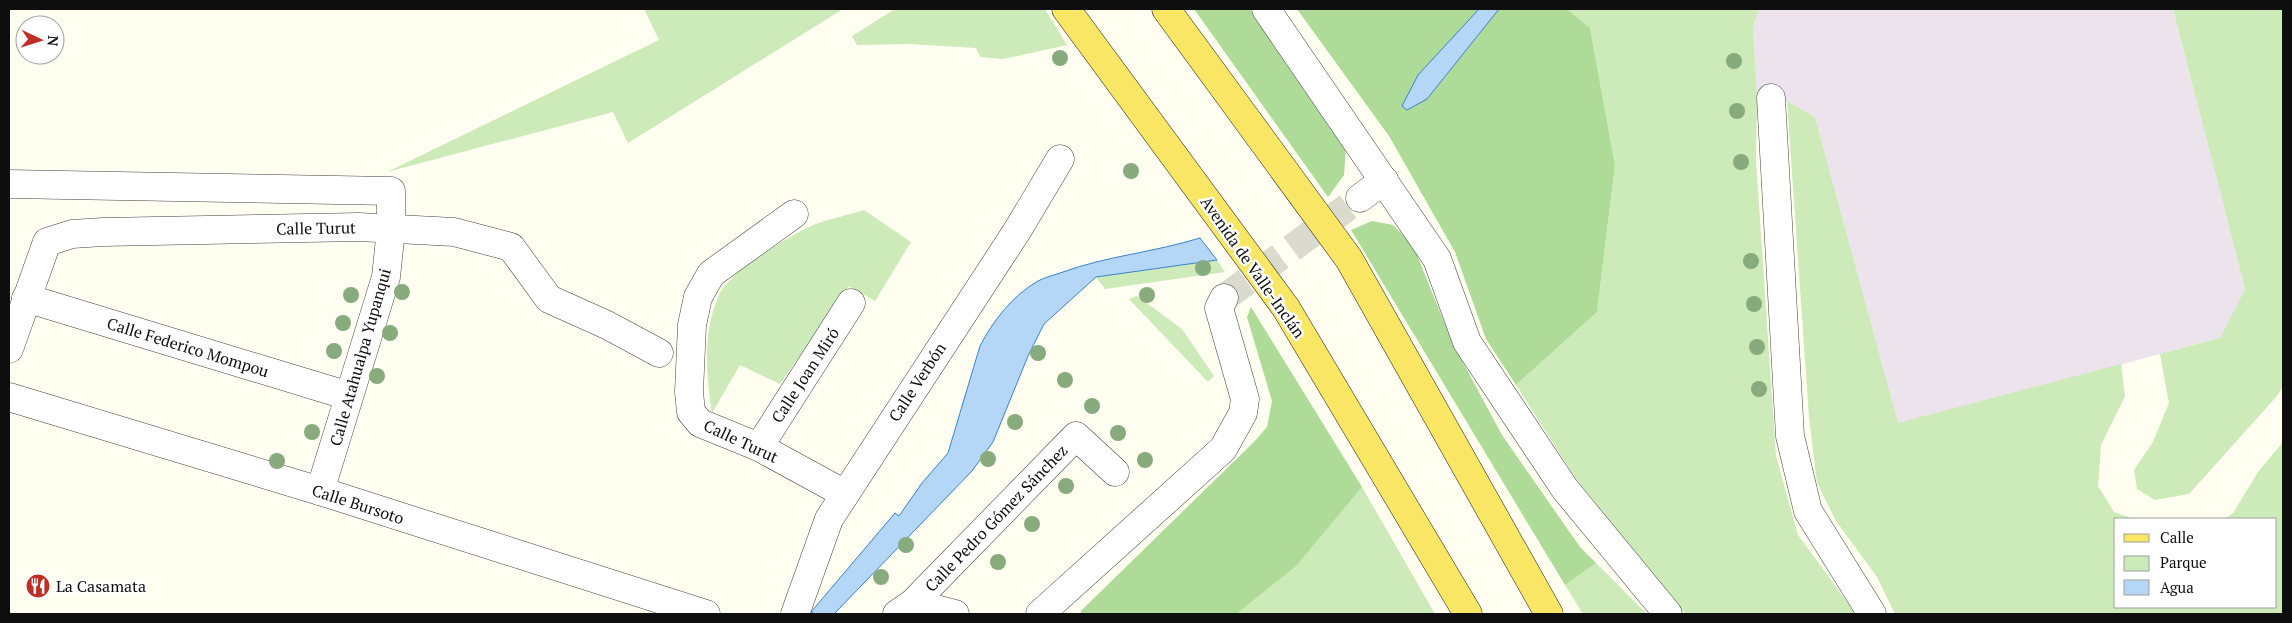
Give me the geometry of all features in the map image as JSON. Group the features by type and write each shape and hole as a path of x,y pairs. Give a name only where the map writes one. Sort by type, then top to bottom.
{"main road":[{"name":"Avenida de Valle-Inclán","path":"1066,9 1286,308 1468,614"},
{"path":"1166,9 1349,259 1550,614"}],"street":[{"path":"1266,9 1437,259 1467,342 1566,489 1668,614"},
{"path":"1771,98 1790,436 1808,511 1872,614"},
{"name":"Calle Verbón","path":"794,614 829,519 1017,230 1060,159"},
{"path":"1360,198 1384,180"},
{"name":"Calle Atahualpa Yupanqui","path":"9,184 391,191 391,229 386,277 320,491"},
{"path":"674,364 692,325 698,297 711,274 794,214"},
{"name":"Calle Turut","path":"9,349 47,242 72,234 359,227 454,232 511,248 549,299 607,325 674,364 691,412 700,423 759,447 845,494"},
{"name":"Calle Federico Mompou","path":"26,298 349,396"},
{"path":"1040,614 1223,449 1243,413 1245,399 1219,308 1224,298"},
{"name":"Calle Joan Miró","path":"759,447 851,303"},
{"name":"Calle Bursoto","path":"9,397 320,491 706,614"},
{"name":"Calle Pedro Gómez Sánchez","path":"905,609 1076,436 1115,472"},
{"path":"905,609 955,614"}],"shaded area":[{"path":"1759,9 2173,9 2245,289 2220,338 1898,424 1815,117 1787,101 1771,98 1757,99 1753,26"}],"green space":[{"path":"644,9 843,9 628,143 613,112 387,172 659,40"},
{"path":"895,9 1045,9 1067,45 1003,59 980,57 976,48 910,44 857,45 852,36"},
{"path":"1194,9 1250,9 1346,147 1344,175 1328,197"},
{"path":"1297,9 1567,9 1590,28 1615,165 1597,312 1516,385 1486,339 1455,252 1389,136"},
{"path":"1567,9 1759,9 1753,26 1757,99 1756,161 1776,456 1798,535 1856,614 1686,614 1576,479 1516,385 1597,312 1615,165 1590,28"},
{"path":"2173,9 2283,9 2283,386 2277,396 2189,494 2155,500 2137,489 2134,470 2153,442 2169,403 2160,354 2220,338 2245,289"},
{"path":"1787,101 1815,117 1898,423 2121,364 2125,396 2101,445 2098,486 2114,512 2131,518 2114,518 2114,608 2277,608 2277,518 2226,518 2233,513 2258,472 2283,442 2283,614 1895,614 1877,577 1836,521 1817,483 1809,417"},
{"path":"864,210 911,242 875,301 849,286 780,384 740,365 712,413 707,368 708,337 714,307 726,284 749,264 793,235 816,224"},
{"path":"1372,221 1393,225 1413,245 1453,344 1502,435 1580,547 1596,563 1565,585 1351,230"},
{"path":"1217,260 1225,272 1105,289 1096,277"},
{"path":"1137,296 1182,329 1214,376 1208,382 1129,299"},
{"path":"1251,307 1362,487 1296,566 1236,614 1081,614 1081,611 1255,441 1267,427 1272,401 1247,317"},
{"path":"1267,427 1327,528 1362,487 1435,614 1081,614 1081,611 1255,441"},
{"path":"1596,563 1647,614 1583,614 1565,585"}],"water":[{"path":"1479,9 1499,9 1427,99 1407,110 1402,106 1418,75"},
{"path":"1200,238 1217,260 1096,277 1044,324 1028,356 993,442 972,471 834,614 815,614 811,612 895,513 899,516 922,483 948,453 980,346 997,318 1020,294 1047,277 1097,262"}],"tunnel":[{"path":"1224,298 1360,198"}],"place":[{"name":"La Casamata","path":"38,586"}]}
